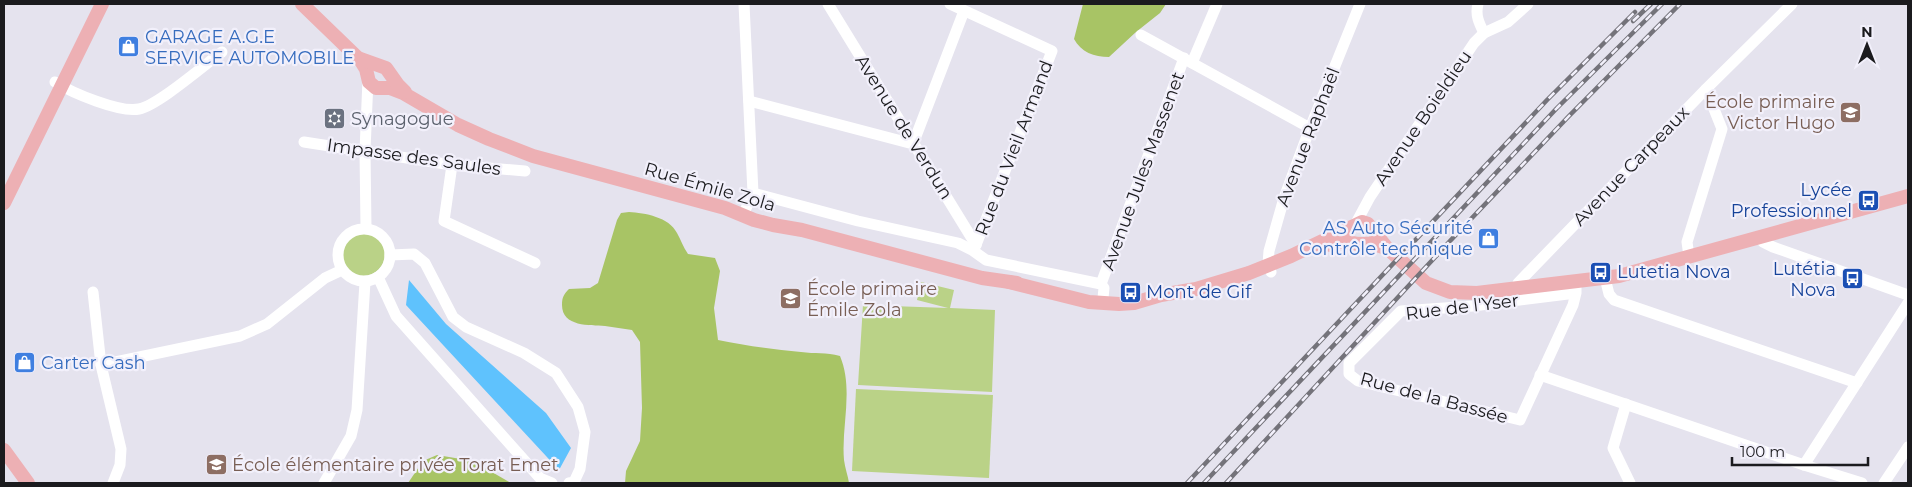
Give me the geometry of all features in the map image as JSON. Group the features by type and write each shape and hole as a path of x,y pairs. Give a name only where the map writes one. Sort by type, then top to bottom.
{"main road":[{"path":"4,204 59,84 92,4"},
{"path":"4,184 102,4"},
{"path":"302,4 356,56 373,87 385,84 388,70 356,56"},
{"path":"368,78 372,68 380,66"},
{"name":"Rue Émile Zola","path":"385,84 458,125 519,152 725,208 773,226 802,230 982,278 1009,282 1054,295 1101,294 1134,303 1196,288 1235,285 1362,226"},
{"path":"1362,226 1423,281 1438,289 1457,293 1477,293 1516,288 1576,287 1734,244 1762,239 1791,228 1908,196"},
{"path":"1362,226 1372,236 1360,242 1351,234 1362,226"},
{"name":"Rue Émile Zola","path":"1270,269 1334,243 1346,241 1376,244 1391,252"},
{"path":"4,450 28,483"},
{"path":"4,462 20,483"}],"street":[{"path":"743,215 754,194 744,4"},
{"name":"Avenue de Verdun","path":"828,4 974,247"},
{"path":"749,101 913,144 964,11 950,4"},
{"name":"Avenue Jules Massenet","path":"1101,294 1188,61 1217,4"},
{"name":"Avenue Raphaël","path":"1270,269 1271,244 1284,198 1360,4"},
{"path":"1478,4 1476,10 1478,22 1484,33 1508,22 1528,4"},
{"name":"Avenue Carpeaux","path":"1516,288 1518,283 1706,89 1792,4"},
{"name":"Rue du Vieil Armand","path":"964,11 1052,51 974,247"},
{"name":"Avenue Boieldieu","path":"1362,226 1364,206 1474,43 1484,33"},
{"path":"1141,35 1310,128"},
{"path":"59,84 116,107 138,109 155,101 222,52"},
{"path":"366,228 365,151 368,78"},
{"path":"367,101 370,96 385,84"},
{"path":"1689,256 1687,242 1722,129 1706,89"},
{"name":"Impasse des Saules","path":"304,142 452,165 525,171"},
{"path":"452,165 444,221 535,263"},
{"path":"754,194 858,221 974,247 986,260 1101,294"},
{"path":"366,228 380,234 386,240 390,255 387,268 378,277 364,282 356,280 342,270 337,254 343,238 349,232 366,228"},
{"path":"1762,239 1773,248 1908,295"},
{"path":"390,255 414,254 425,262 453,318 524,353 556,373 578,407 585,432 580,469 574,482 569,483"},
{"path":"101,365 240,336 267,324 325,278 342,270"},
{"path":"378,277 396,316 540,478 552,483"},
{"path":"1605,278 1609,294 1614,300 1857,383"},
{"path":"324,483 351,436 358,410 364,282"},
{"path":"1576,287 1573,305 1540,375 1862,483"},
{"name":"Rue de l'Yser","path":"1349,374 1349,363 1401,312 1473,306 1576,287"},
{"path":"93,292 101,365 121,449 120,465 113,483"},
{"path":"1804,465 1908,304"},
{"name":"Rue de la Bassée","path":"1349,374 1358,381 1520,420 1540,375"},
{"path":"1626,404 1613,448 1630,483"},
{"path":"1884,483 1908,447"}],"green space":[{"path":"1083,4 1166,4 1160,13 1109,57 1088,53 1074,39"},
{"path":"621,213 642,213 668,223 677,233 688,254 715,258 720,271 714,308 718,340 840,356 844,369 847,395 844,460 849,483 625,483 626,471 640,441 642,408 640,342 632,330 585,325 572,321 563,312 562,300 569,289 590,288 598,283 617,220"},
{"path":"367,232 379,238 384,246 384,262 379,270 371,275 359,276 347,270 342,262 341,250 347,238 355,233"},
{"path":"921,282 954,290 950,308 995,310 992,392 858,385 863,305 948,308 917,300"},
{"path":"856,389 993,395 989,478 852,471"},
{"path":"437,455 473,461 511,483 408,483 423,461"}],"water":[{"path":"409,280 446,324 546,413 571,448 559,470 406,305"}],"railway":[{"path":"1633,21 1651,4"},
{"path":"1204,483 1557,108 1662,4"},
{"path":"1226,483 1450,241 1569,116 1680,4"},
{"path":"1187,483 1547,100 1635,12"}],"place":[{"name":"GARAGE A.G.E SERVICE AUTOMOBILE","path":"129,47"},
{"name":"École primaire Victor Hugo","path":"1851,112"},
{"name":"Synagogue","path":"335,119"},
{"name":"Lycée Professionnel","path":"1868,200"},
{"name":"AS Auto Sécurité Contrôle technique","path":"1489,238"},
{"name":"Lutetia Nova","path":"1601,272"},
{"name":"Lutétia Nova","path":"1852,279"},
{"name":"Mont de Gif","path":"1130,292"},
{"name":"École primaire Émile Zola","path":"791,299"},
{"name":"Carter Cash","path":"25,363"},
{"name":"École élémentaire privée Torat Emet","path":"216,465"}]}
